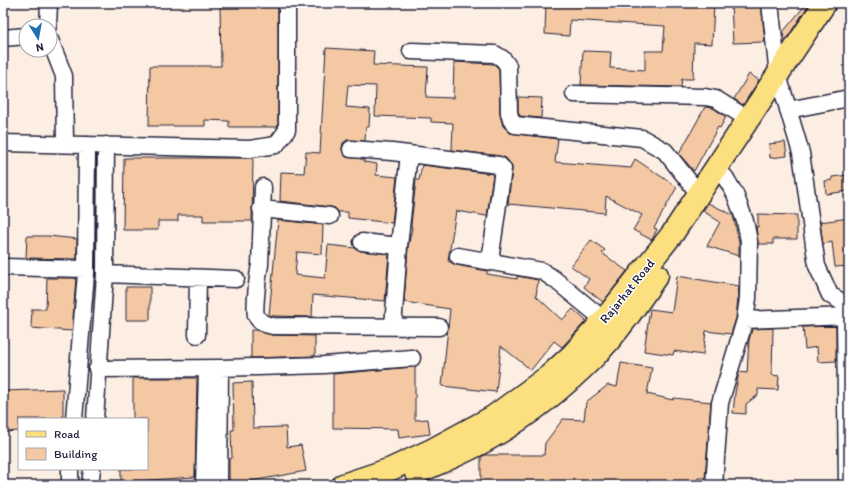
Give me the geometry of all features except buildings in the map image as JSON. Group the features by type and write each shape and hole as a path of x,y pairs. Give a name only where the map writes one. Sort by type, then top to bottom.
{"main road":[{"name":"Rajarhat Road","path":"343,485 391,469 432,450 493,418 549,376 573,354 604,320 673,233 748,119 782,92 825,3"},
{"name":"Rajarhat Road","path":"386,485 448,460 490,438 524,417 548,399 594,357 637,304 725,177 842,3"}],"street":[{"path":"48,18 49,3"},
{"path":"3,143 250,149 276,145 287,130 288,3"},
{"path":"770,3 782,92 801,153 817,266 830,295 848,313 847,485"},
{"path":"3,38 18,37"},
{"path":"411,51 495,54 503,59 508,66 509,113 511,120 515,125 642,138 665,151 699,194"},
{"path":"57,58 64,76 65,144"},
{"path":"782,92 849,98"},
{"path":"574,94 705,97 716,99 748,119"},
{"path":"74,418 86,269 87,145"},
{"path":"95,418 97,369 105,274 106,145"},
{"path":"350,149 409,154 499,165 503,169 490,261"},
{"path":"393,327 399,246 409,154"},
{"path":"714,485 720,403 745,320 748,298 749,241 735,194 725,177"},
{"path":"263,187 260,265 255,314 262,324 273,326 439,327"},
{"path":"261,209 330,216"},
{"path":"362,242 399,246"},
{"path":"458,256 542,271 604,320"},
{"path":"3,266 86,269"},
{"path":"105,274 236,279"},
{"path":"197,335 198,278"},
{"path":"745,320 848,313"},
{"path":"97,369 214,369 412,358"},
{"path":"204,485 214,369"},
{"path":"214,369 219,485"},
{"path":"70,470 70,485"},
{"path":"90,485 92,470"}]}
